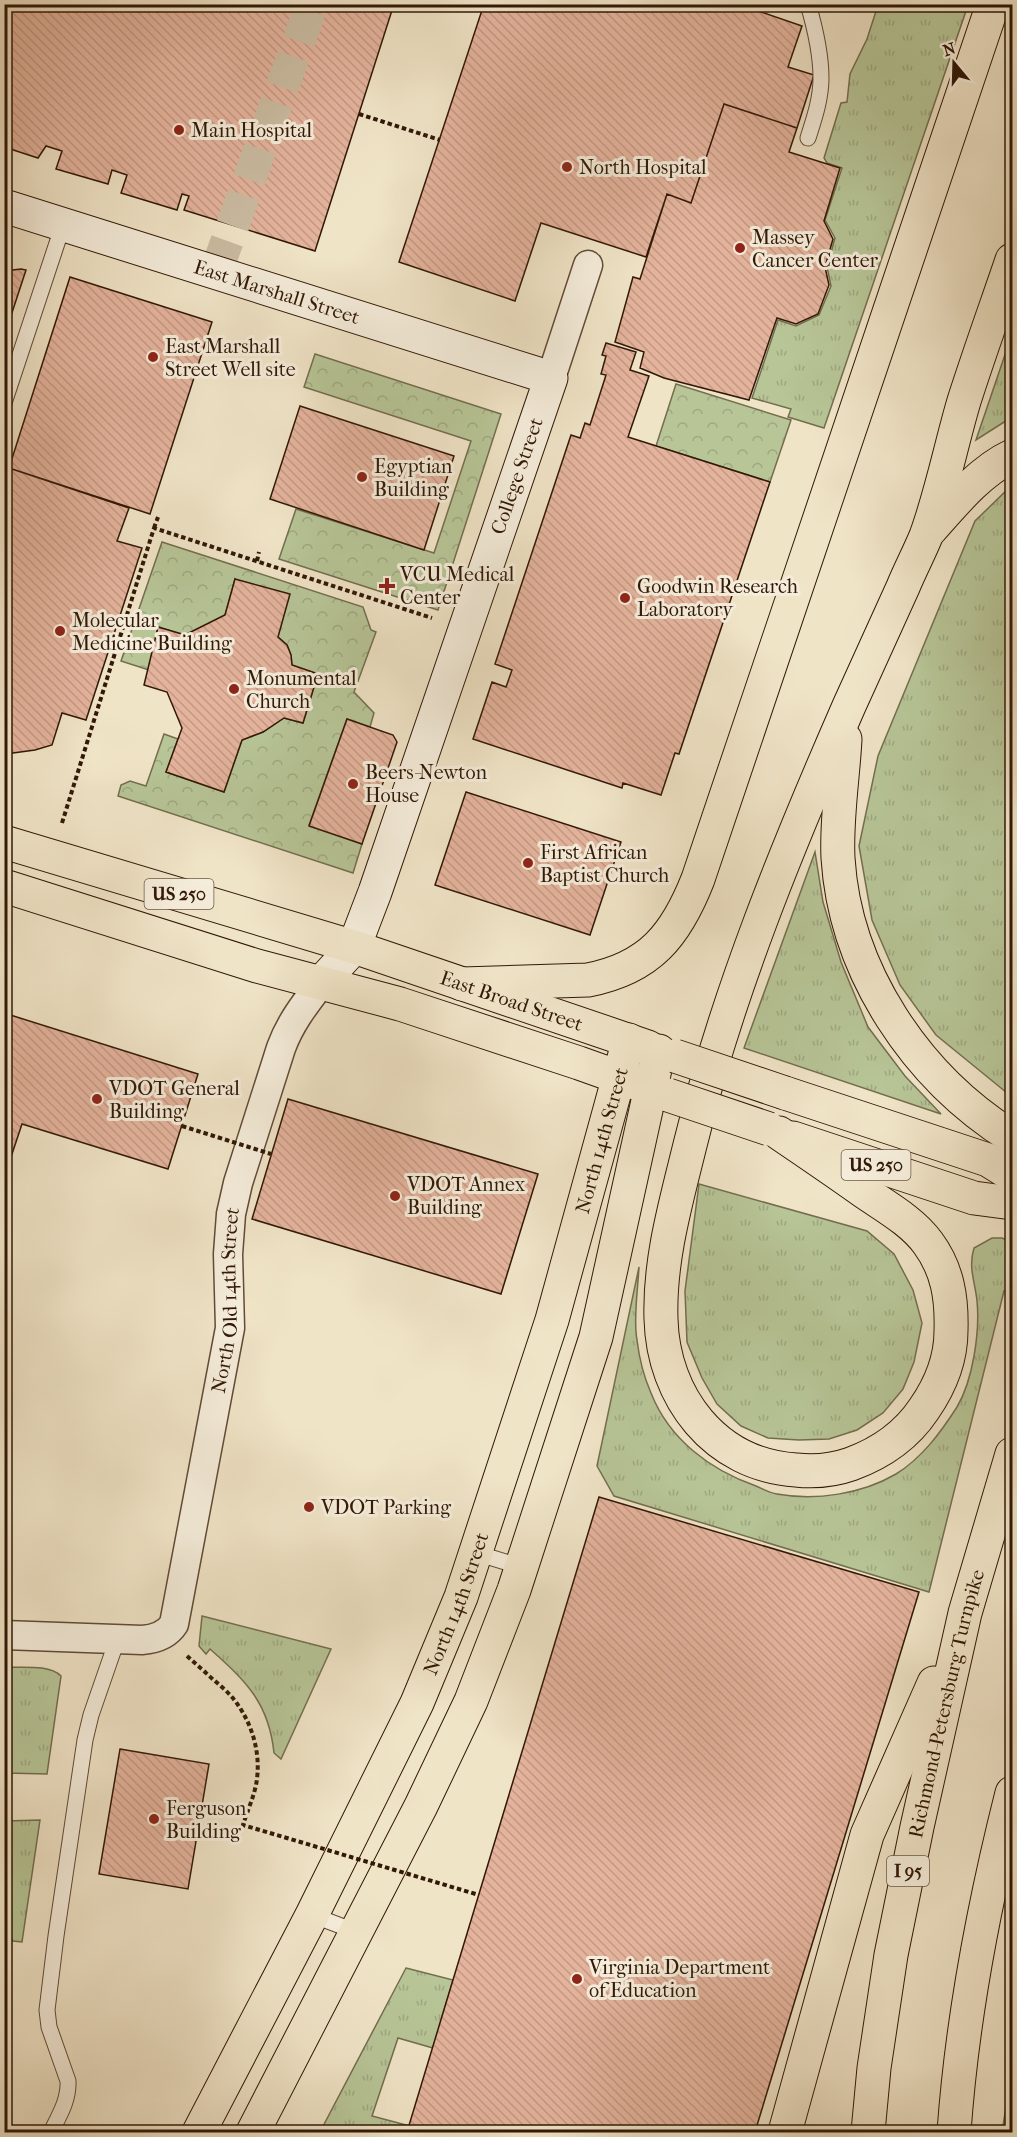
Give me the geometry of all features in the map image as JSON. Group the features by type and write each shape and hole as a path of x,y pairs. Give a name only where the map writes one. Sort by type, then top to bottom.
{"main road":[{"path":"462,984 588,980 605,976 639,962 650,954 671,933 686,908 993,4"},
{"path":"774,1131 912,1225 938,1257 946,1275 950,1297 951,1342 947,1365 935,1393 916,1422 893,1443 870,1457 841,1467 810,1471 780,1469 753,1463 730,1450 709,1434 691,1414 670,1372 662,1341 660,1316 662,1287 673,1213 700,1103 769,901 848,709 926,535 965,400 1012,260"},
{"path":"926,535 959,498 988,471 1012,456"},
{"path":"848,709 838,855 844,907 853,939 885,1008 905,1038 933,1071 970,1106 1009,1135"},
{"name":"East Broad Street","path":"4,842 354,947 1000,1168"},
{"name":"East Broad Street","path":"4,886 257,966 400,1004 974,1198 1012,1203"},
{"name":"North 14th Street","path":"199,2133 312,1915 417,1702 462,1597 552,1320 618,1077 654,1049"},
{"name":"North 14th Street","path":"253,2133 421,1806 471,1701 522,1568 596,1337 659,1092 654,1049"},
{"name":"Richmond-Petersburg Turnpike","path":"868,2133 874,2068 891,1955 917,1827 965,1613 1012,1454"},
{"path":"784,2133 867,1835 965,1613"},
{"path":"954,2133 966,2018 981,1928 1012,1793"}],"street":[{"name":"East Marshall Street","path":"4,206 551,378"},
{"path":"551,378 588,265"},
{"name":"College Street","path":"354,947 388,856 551,378"},
{"path":"321,983 354,947"},
{"name":"North Old 14th Street","path":"117,1640 154,1639 170,1631 177,1616 230,1328 228,1246 231,1214 238,1183 287,1033 321,983"},
{"path":"4,1635 117,1640"}],"lane":[{"path":"808,4 816,33 821,79 818,104 808,138"},
{"path":"4,403 63,225"},
{"path":"476,1553 522,1568"},
{"path":"51,2133 67,2098 68,2090 68,2081 47,2019 56,1936 88,1728 117,1640"},
{"path":"312,1915 357,1932"}],"path":[{"path":"359,114 440,140"},
{"path":"51,855 158,517"},
{"path":"154,528 465,629"},
{"path":"257,561 259,552"},
{"path":"182,1126 271,1154"},
{"path":"204,1671 231,1696 243,1712 254,1737 258,1760 256,1786 243,1826 479,1895"}],"green space":[{"path":"878,5 968,5 824,428 788,417 791,409 752,398 778,320 796,326 819,315 831,286 827,267 835,238 825,220 842,168 827,163 824,158 841,103 847,102 850,74 867,39"},
{"path":"1012,334 1012,417 976,440"},
{"path":"315,354 501,414 438,610 279,559 296,509 434,553 471,441 304,387"},
{"path":"676,384 791,420 770,482 656,446"},
{"path":"1012,485 1012,1097 936,1035 900,985 872,920 859,846 878,756 975,521"},
{"path":"162,542 363,607 371,630 376,632 354,692 374,713 370,727 347,719 309,825 362,844 353,873 118,796 121,785 130,781 146,786 164,734 178,739 166,772 224,792 242,740 263,732 284,718 303,723 318,674 292,665 287,645 278,637 235,579 225,615 185,635 158,627 149,670 121,661"},
{"path":"815,852 823,902 841,962 868,1027 905,1076 941,1114 744,1048"},
{"path":"699,1184 867,1231 894,1254 913,1290 922,1323 914,1362 903,1389 883,1413 857,1430 829,1439 799,1440 768,1438 741,1426 717,1404 702,1378 687,1342 685,1291"},
{"path":"992,1238 1002,1238 1012,1242 1012,1293 1004,1291 929,1592 614,1496 597,1466 639,1267 635,1323 639,1353 651,1393 669,1425 693,1451 707,1462 739,1479 774,1493 807,1497 823,1496 869,1487 896,1474 923,1452 957,1407 971,1370 976,1341 978,1313 972,1255 974,1248"},
{"path":"202,1616 331,1649 281,1759 274,1753 267,1720 254,1694 210,1649 206,1654 199,1646"},
{"path":"5,1667 42,1668 61,1676 47,1774 5,1773"},
{"path":"40,1820 22,1942 13,1941 5,1926 5,1821"},
{"path":"406,1968 453,1980 433,2048 398,2038 372,2116 410,2126 407,2132 320,2132"},
{"path":"1008,2095 1012,2097 1012,2132 1002,2132"}],"building":[{"name":"Main Hospital","path":"4,4 394,4 315,251 184,210 189,196 182,194 177,210 121,193 127,175 112,170 108,184 56,169 62,151 46,146 38,158 4,147"},
{"name":"North Hospital","path":"484,4 738,4 802,26 788,67 814,75 797,128 724,104 691,203 667,194 646,257 541,223 515,301 399,262"},
{"name":"Massey Cancer Center","path":"724,104 797,128 789,152 840,168 824,221 833,239 825,267 829,285 818,314 796,324 777,318 749,400 664,378 640,368 644,352 615,342 633,277 640,279 667,194 691,203"},
{"path":"26,270 4,337 4,271"},
{"path":"70,277 212,322 150,514 9,468"},
{"name":"Goodwin Research Laboratory","path":"606,343 636,352 630,370 649,376 628,437 770,482 679,754 675,753 661,795 623,783 622,788 473,739 492,682 506,687 512,670 495,664 571,435 580,438 585,423 590,425 606,375 601,374 606,356 602,355"},
{"name":"Egyptian Building","path":"300,406 454,456 424,550 270,499"},
{"name":"Molecular Medicine Building","path":"9,468 129,508 117,541 142,548 86,720 62,713 52,745 13,753 4,752 4,479"},
{"name":"Monumental Church","path":"235,579 290,594 278,637 287,645 292,665 318,674 303,723 284,718 263,732 242,740 224,792 166,772 182,728 167,692 144,685 158,627 185,635 225,615"},
{"name":"Beers-Newton House","path":"347,719 393,735 397,742 362,844 309,826"},
{"name":"First African Baptist Church","path":"466,792 621,842 590,935 435,885"},
{"name":"VDOT General Building","path":"4,1013 198,1074 168,1169 22,1124 4,1178"},
{"name":"VDOT Annex Building","path":"288,1099 538,1174 501,1294 252,1219"},
{"path":"599,1497 919,1592 755,2132 407,2132"},
{"name":"Ferguson Building","path":"120,1749 209,1764 188,1889 99,1874"}],"tunnel":[{"path":"216,272 312,4"}],"place":[{"name":"Main Hospital","path":"179,130"},
{"name":"North Hospital","path":"567,167"},
{"name":"Massey Cancer Center","path":"740,248"},
{"name":"East Marshall Street Well site","path":"153,357"},
{"name":"Egyptian Building","path":"362,477"},
{"name":"VCU Medical Center","path":"387,586"},
{"name":"Goodwin Research Laboratory","path":"625,598"},
{"name":"Molecular Medicine Building","path":"60,631"},
{"name":"Monumental Church","path":"234,689"},
{"name":"Beers-Newton House","path":"353,784"},
{"name":"First African Baptist Church","path":"528,863"},
{"name":"VDOT General Building","path":"97,1099"},
{"name":"VDOT Annex Building","path":"395,1196"},
{"name":"VDOT Parking","path":"309,1507"},
{"name":"Ferguson Building","path":"154,1819"},
{"name":"Virginia Department of Education","path":"577,1979"}]}
